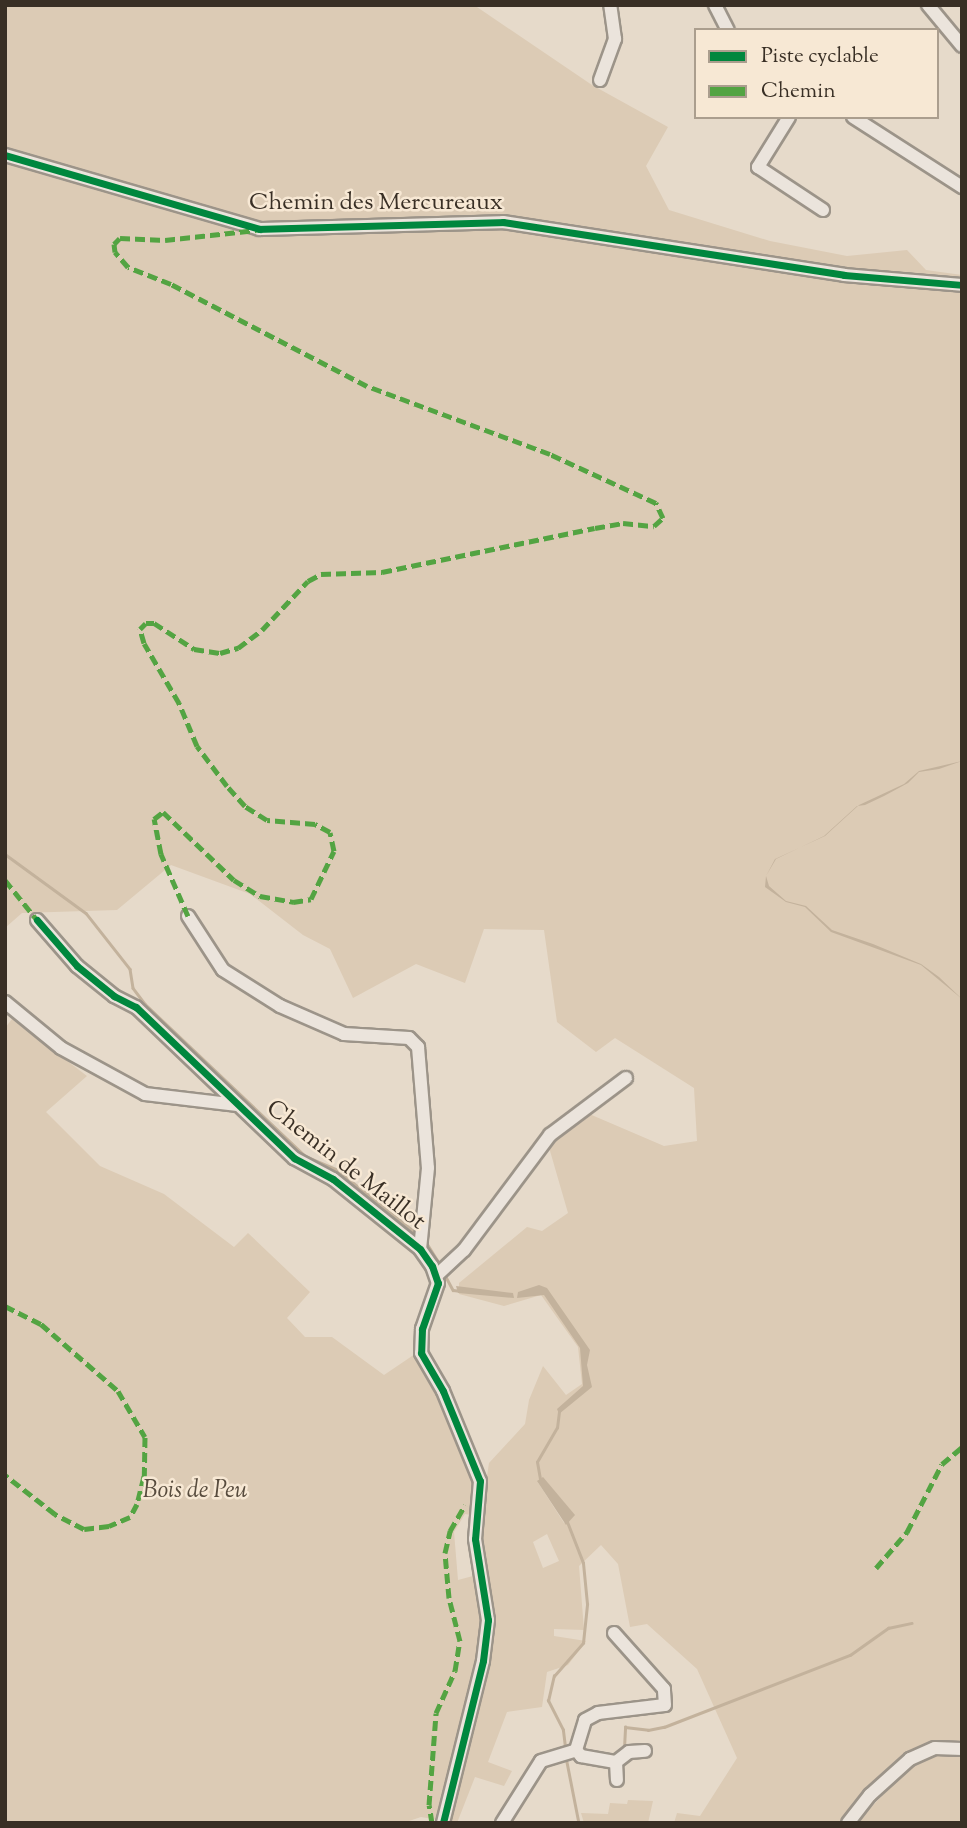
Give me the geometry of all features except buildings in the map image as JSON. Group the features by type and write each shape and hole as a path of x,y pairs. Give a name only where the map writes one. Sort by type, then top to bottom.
{"street":[{"path":"600,80 615,39 611,5"},
{"path":"715,5 728,28"},
{"path":"928,5 962,46"},
{"path":"788,119 758,167 823,210"},
{"path":"856,119 962,187"},
{"name":"Chemin des Mercureaux","path":"5,155 260,229 503,222 844,275 962,285"},
{"path":"188,916 223,970 280,1006 344,1034 409,1038 418,1047 428,1168 422,1242"},
{"path":"37,920 77,966 114,996 136,1007 237,1105"},
{"name":"Chemin de Maillot","path":"5,1002 61,1048 124,1085 191,1103 237,1105 294,1158 333,1179 422,1242 441,1273"},
{"path":"443,1823 483,1661 488,1620 475,1539 480,1481 443,1391 421,1353 422,1329 441,1273 551,1135 626,1078"},
{"path":"502,1823 533,1770 569,1752 581,1725 592,1716 665,1705 664,1689 614,1633"},
{"path":"848,1823 870,1795 910,1759 935,1748 962,1749"},
{"path":"569,1752 616,1762 629,1752 645,1751"},
{"path":"616,1762 617,1780"}],"green space":[{"name":"Bois de Peu","path":"5,5 474,5 592,85 668,127 646,166 669,210 770,241 847,256 907,250 926,270 962,275 962,1744 934,1743 907,1755 866,1791 842,1823 674,1823 677,1813 700,1816 737,1758 697,1669 647,1624 630,1627 618,1564 601,1545 579,1566 584,1630 554,1629 554,1636 586,1641 568,1665 547,1672 542,1707 507,1712 488,1762 512,1771 504,1786 475,1777 457,1823 421,1817 403,1823 5,1823 5,1028 12,1019 87,1076 46,1112 100,1166 164,1194 234,1247 248,1233 310,1292 287,1318 305,1337 332,1337 384,1375 418,1352 474,1477 471,1515 465,1514 454,1532 458,1580 484,1573 478,1535 489,1463 525,1424 529,1400 543,1366 566,1395 582,1384 578,1347 541,1295 504,1306 459,1294 459,1283 527,1227 542,1231 568,1213 548,1144 587,1113 664,1146 697,1141 694,1088 615,1038 596,1052 557,1022 544,930 484,929 465,983 416,964 353,998 330,949 303,935 250,894 171,865 117,910 22,913 5,928","holes":["537,1481 571,1519 564,1523","547,1534 559,1561 543,1568 533,1542"]},
{"path":"936,1754 962,1755 962,1823 856,1823 913,1764"},
{"path":"628,1800 653,1801 648,1823 584,1823 581,1813 608,1814 610,1803 627,1804"}],"shaded area":[{"path":"962,761 919,772 908,783 858,806 904,784 919,771"},
{"path":"858,806 825,836 800,848 824,836"},
{"path":"766,876 769,886 786,901 806,906 832,930 921,964 962,999 921,965 831,932 805,907 786,902 765,887"},
{"path":"539,1285 547,1288 590,1350 587,1365 592,1387 559,1414 557,1409 583,1386 580,1348 544,1295 517,1298 518,1292"},
{"path":"456,1286 513,1293 514,1298 458,1293"},
{"path":"543,1477 575,1515 566,1525 537,1481"}],"waterway":[{"path":"5,854 86,913 130,969 133,988 145,1004 305,1156 336,1169 416,1233"},
{"path":"426,1242 441,1266"},
{"path":"445,1275 453,1290 461,1291"},
{"path":"540,1479 537,1462 557,1428 559,1412"},
{"path":"565,1747 563,1730 548,1701 554,1676 583,1643 587,1604 583,1563 567,1522"},
{"path":"624,1748 625,1727 648,1730 664,1727 850,1655 888,1628 911,1623"},
{"path":"566,1757 579,1823"}],"marked path":[{"path":"188,916 161,854 154,819 163,812 234,880 260,896 293,902 311,899 334,851 330,832 315,824 267,820 245,806 227,786 197,746 179,703 144,643 140,629 146,623 154,623 194,649 220,653 238,648 262,630 308,581 321,574 382,572 623,523 654,526 663,518 656,503 550,454 367,386 171,284 128,267 115,252 114,244 120,238 165,240 256,230"},
{"path":"5,880 37,920"},
{"path":"5,1306 41,1324 118,1391 145,1437 144,1476 137,1504 130,1517 109,1526 84,1529 55,1514 5,1475"},
{"path":"876,1568 907,1532 942,1464 962,1447"},
{"path":"432,1823 429,1805 436,1713 455,1671 460,1641 449,1598 445,1553 450,1531 465,1505"}],"cycle path":[{"path":"5,155 259,229 503,222 844,275 962,285"},
{"path":"37,920 77,966 114,996 136,1007 294,1158 333,1179 420,1249 432,1266 438,1283 422,1329 421,1353 443,1391 480,1481 475,1539 488,1620 483,1661 443,1823"}]}
